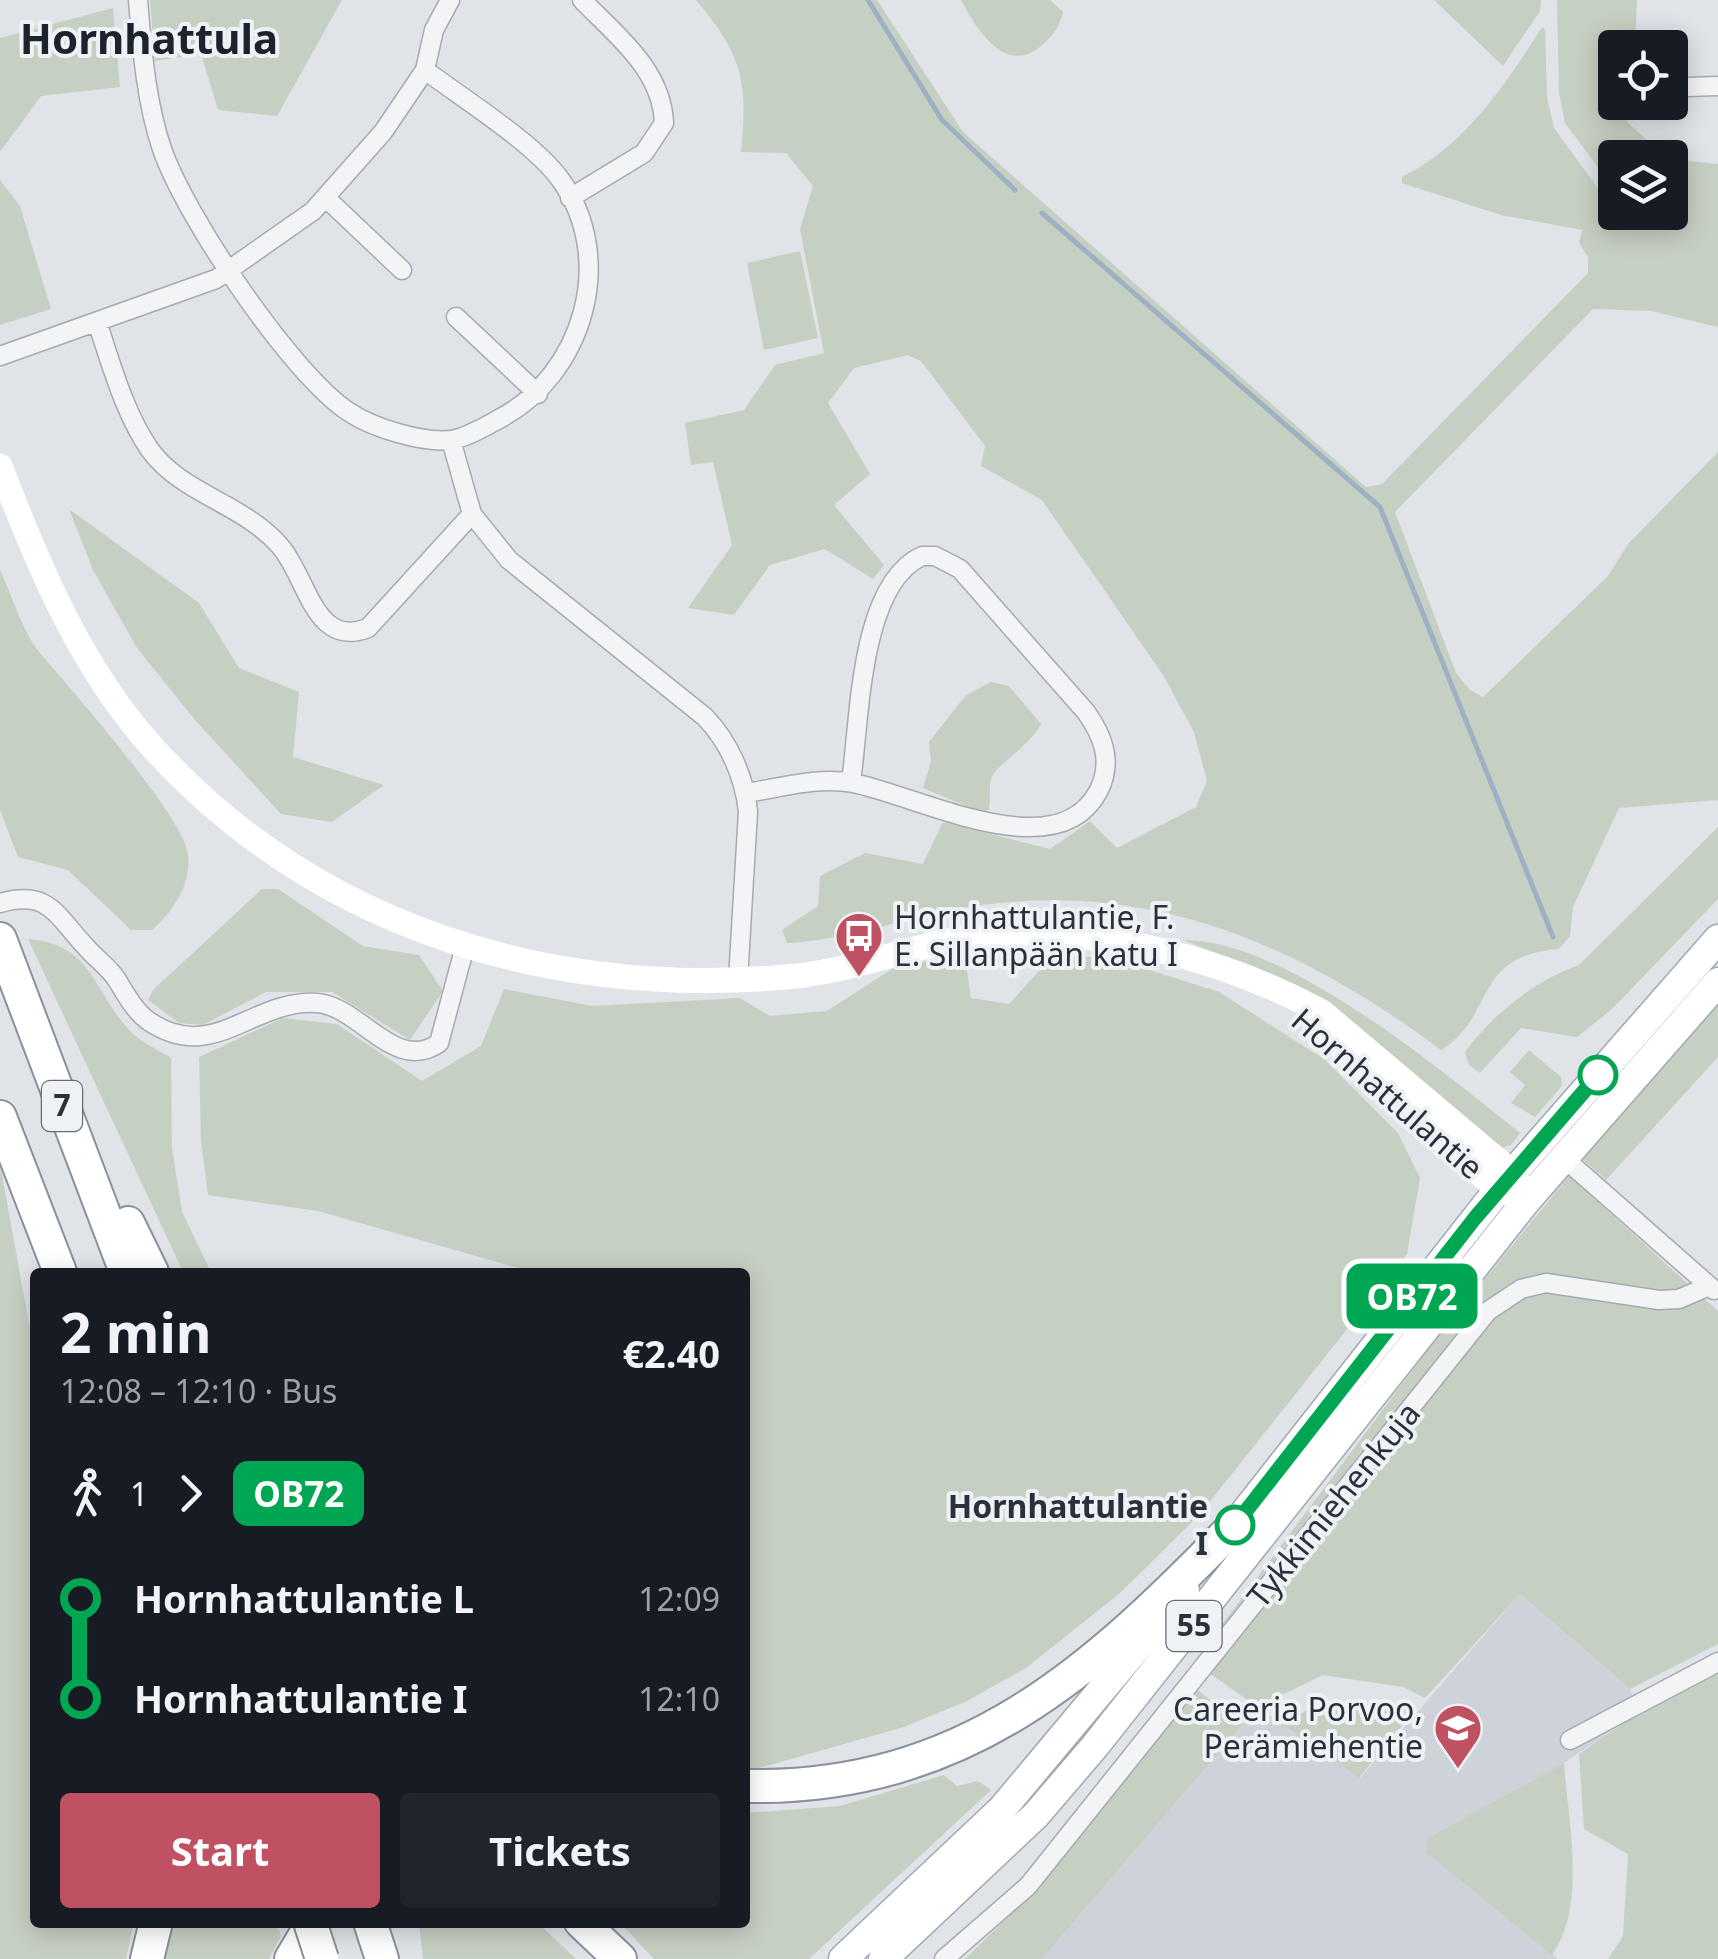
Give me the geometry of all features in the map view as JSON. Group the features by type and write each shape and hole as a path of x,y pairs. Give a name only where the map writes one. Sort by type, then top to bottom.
{"highway":[{"name":"7","path":"0,938 124,1268"},
{"path":"38,1044 150,1268"},
{"name":"7","path":"0,1118 55,1268"},
{"path":"750,1786 779,1787 867,1775 929,1757 992,1730 1061,1686 1152,1610 1235,1525"},
{"path":"147,1959 155,1928"},
{"path":"291,1959 308,1928"},
{"path":"313,1928 322,1959"},
{"path":"372,1928 382,1959"},
{"path":"587,1928 620,1959"}],"main road":[{"name":"55","path":"843,1959 1002,1810 1148,1638 1506,1181 1718,939"},
{"name":"55","path":"883,1959 1036,1815 1095,1746 1527,1200 1718,982"}],"street":[{"path":"138,0 143,59 162,148 184,195 231,270 314,382 352,414 405,434 451,440 488,425 538,394 566,357 588,294 587,253 570,198 548,164 425,70"},
{"path":"0,356 231,270 326,198 382,132 425,70 434,30 450,0"},
{"path":"570,198 644,153 664,123 658,87 648,70 582,0"},
{"path":"1688,86 1718,86"},
{"path":"326,198 402,270"},
{"path":"456,317 538,394"},
{"path":"96,322 126,407 151,451 166,467 261,526 297,568 318,616 337,633 350,635 368,628 472,514"},
{"path":"451,440 472,514 509,560 705,718 725,743 746,793 738,980"},
{"name":"Hornhattulantie","path":"0,466 54,596 83,650 152,747 202,797 284,864 368,911 466,946 616,974 738,980 790,977 978,936 1015,934 1088,937 1161,951 1289,994 1322,1012 1527,1200"},
{"path":"746,793 851,782 1036,830 1068,822 1092,802 1105,775 1106,758 1098,730 1086,712 960,569 936,556 922,556 910,562 891,582 874,623 851,782"},
{"path":"0,904 22,897 40,900 62,917 106,966 148,1021 188,1039 207,1038 280,1008 318,1003 337,1008 407,1052 428,1051 439,1043 466,946"},
{"path":"1574,1166 1714,1290"},
{"name":"Tykkimiehenkuja","path":"948,1958 1028,1886 1488,1311 1521,1288 1546,1283 1659,1300 1714,1290"},
{"path":"1570,1740 1718,1662"}],"shaded area":[{"name":"Careeria Porvoo, Perämiehentie","path":"1520,1594 1630,1689 1639,1712 1564,1763 1427,1840 1558,1959 1042,1959 1257,1707 1360,1778"}],"green space":[{"path":"150,0 342,0 277,116 218,110 201,54 155,61"},
{"path":"696,0 877,0 963,132 1366,487 1382,484 1588,273 1588,257 1579,243 1582,230 1501,215 1402,183 1402,177 1445,149 1482,112 1542,27 1545,29 1547,97 1554,128 1598,189 1598,230 1688,230 1688,161 1718,164 1718,327 1651,311 1593,309 1395,512 1456,673 1470,690 1483,697 1608,576 1628,544 1718,452 1718,800 1619,808 1573,907 1570,936 1559,949 1531,954 1511,963 1488,989 1459,1036 1441,1050 1389,1013 1281,953 1225,930 1108,903 1046,900 981,905 836,937 787,943 782,930 818,906 820,876 865,853 923,864 943,822 1050,849 1090,821 1117,848 1196,807 1207,781 1194,732 1163,675 1042,500 981,466 985,446 921,361 908,355 854,368 828,403 870,474 834,505 884,565 873,579 825,549 770,565 734,615 688,608 732,545 713,462 691,465 685,423 744,410 775,365 824,353 800,229 813,186 786,153 741,152 744,106 739,70 712,20"},
{"path":"961,0 1050,0 1063,12 1046,42 1029,54 1017,56 1005,53 984,36"},
{"path":"1434,0 1541,0 1540,11 1503,66"},
{"path":"1557,0 1637,0 1636,30 1598,30 1598,120 1627,120 1647,140 1598,140 1598,167 1565,123 1559,93"},
{"path":"113,8 120,87 41,96 0,152 0,38"},
{"path":"0,180 20,206 51,309 0,325"},
{"path":"800,251 818,338 764,350 747,263"},
{"path":"69,509 199,603 239,668 299,692 293,757 384,785 332,822 281,814 195,720 137,648 93,570"},
{"path":"0,570 34,644 122,750 180,832 187,850 185,884 175,905 152,930 131,930 68,870 18,857 0,810"},
{"path":"991,682 1009,686 1041,724 995,772 990,784 989,809 983,813 923,788 931,761 929,742 966,695"},
{"path":"1718,827 1718,899 1612,1009 1577,1037 1521,1028 1480,1073 1469,1065 1465,1052 1488,1025 1546,980 1579,965"},
{"path":"262,889 278,889 363,946 419,955 443,991 410,1040 332,992 266,992 203,1025 179,1023 148,1000 153,990"},
{"path":"28,939 50,943 80,960 132,1033 171,1058 172,1148 182,1212 209,1268 181,1268"},
{"path":"1184,940 1224,946 1268,961 1314,984 1406,1044 1520,1133 1511,1145 1500,1148 1276,978"},
{"path":"948,956 966,964 971,998 1009,1004 1039,971 1067,957 1109,957 1219,992 1324,1059 1398,1133 1420,1178 1407,1254 1199,1515 1120,1593 1026,1668 967,1701 904,1727 750,1771 750,1268 518,1268 318,1211 208,1195 201,1140 199,1057 283,1018 337,1024 422,1081 481,1046 504,989 592,1006 740,998 770,1016 827,1011 892,969"},
{"path":"1718,1005 1718,1057 1606,1180 1581,1158"},
{"path":"1529,1050 1561,1077 1562,1086 1535,1117 1511,1103 1525,1085 1510,1072"},
{"path":"0,1164 30,1329 30,1928 133,1928 126,1959 0,1959"},
{"path":"1569,1176 1718,1311 1718,1644 1630,1689 1520,1594 1425,1698 1403,1687 1323,1675 1257,1707 1194,1662 1435,1340"},
{"path":"1718,1673 1718,1959 1608,1959 1623,1936 1628,1854 1584,1829 1579,1754 1639,1712"},
{"path":"1194,1687 1242,1725 1042,1959 965,1959 1024,1901"},
{"path":"1395,1704 1415,1710 1359,1778 1279,1722 1321,1705"},
{"path":"1564,1763 1572,1888 1563,1935 1552,1955 1426,1852 1427,1839"},
{"path":"944,1775 957,1786 978,1781 991,1790 809,1959 654,1959 625,1928 750,1928 750,1813 840,1806"},
{"path":"166,1928 278,1928 281,1936 269,1959 160,1959"},
{"path":"420,1928 543,1928 576,1959 423,1959"}],"waterway":[{"path":"868,0 942,120 1015,190"},
{"path":"1042,213 1380,507 1553,937"}],"bus line":[{"name":"OB72","path":"1235,1525 1360,1360 1498,1190 1598,1075"}],"place":[{"name":"Hornhattulantie, F. E. Sillanpään katu I","path":"859,978"},
{"name":"Hornhattulantie I","path":"1235,1525"},
{"name":"Careeria Porvoo, Perämiehentie","path":"1458,1770"}],"district":[{"name":"Hornhattula","path":"149,39"}]}
